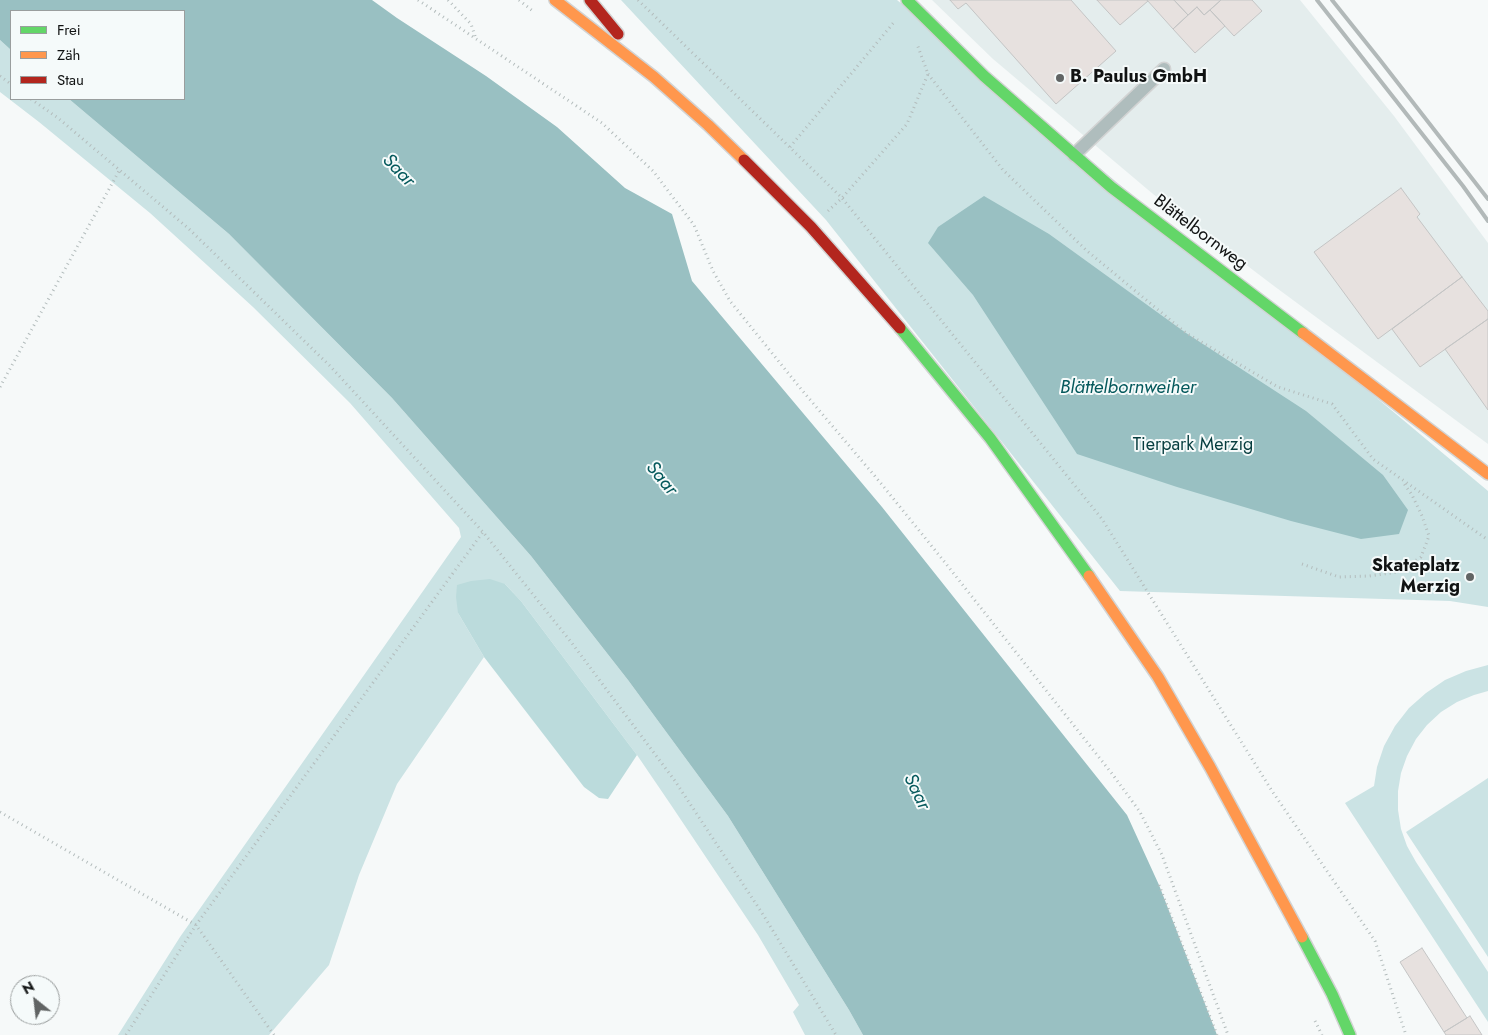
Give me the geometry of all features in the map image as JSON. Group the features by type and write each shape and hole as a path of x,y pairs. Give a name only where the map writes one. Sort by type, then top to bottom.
{"main road":[{"path":"555,0 654,77 708,126 812,227 925,357 990,438 1104,597 1152,669 1210,767 1278,890 1332,994 1350,1035"},
{"path":"590,0 654,77"},
{"name":"Blättelbornweg","path":"908,2 984,76 1111,187 1488,474"}],"lane":[{"path":"1074,155 1164,69"}],"path":[{"path":"418,0 602,123 653,171 694,225 713,271 730,301 937,553 1114,775 1140,812 1162,855 1228,1035"},
{"path":"448,0 471,24 476,40"},
{"path":"519,0 542,18"},
{"path":"790,147 908,2"},
{"path":"916,43 928,74 1003,170 1086,250 1186,333 1278,387 1332,404 1373,459 1488,540"},
{"path":"812,227 842,198 907,124 928,74"},
{"path":"32,100 58,118 188,228 330,366 483,532 571,642 675,781 764,916 836,1035"},
{"path":"0,387 120,171"},
{"path":"1302,564 1339,577 1369,576 1398,572 1421,557 1429,536 1412,494 1400,479"},
{"path":"126,1035 196,924 483,532"},
{"path":"0,812 196,924 274,1035"},
{"path":"1159,885 1217,1035"},
{"path":"1314,1017 1322,1035"}],"shaded area":[{"path":"932,0 1300,0 1394,116 1488,243 1488,444 1153,194 993,59"},
{"path":"490,579 505,584 521,601 637,755 608,799 599,798 584,787 484,657 458,613 457,585"}],"green space":[{"name":"Tierpark Merzig","path":"621,0 897,0 1488,491 1488,607 1450,601 1120,591 826,220"},
{"path":"0,40 10,49 10,100 0,92"},
{"path":"10,100 70,100 229,234 392,398 531,556 628,680 728,816 863,1035 805,1035 793,1012 799,1005 758,935 637,755 521,601 505,584 458,613 484,657 397,784 359,875 329,965 269,1035 118,1035 180,937 461,537 459,528 350,403 253,307 150,213"},
{"path":"1488,665 1488,691 1457,702 1441,712 1416,739 1401,773 1398,791 1398,810 1401,829 1407,846 1488,972 1488,1022 1345,803 1374,786 1377,767 1384,746 1395,726 1409,708 1445,680 1466,671"},
{"path":"1488,778 1488,957 1406,832"}],"water":[{"name":"Saar","path":"0,0 372,0 486,76 557,127 625,188 672,214 692,281 882,507 1127,815 1159,885 1217,1035 863,1035 728,816 628,680 531,556 392,398 229,234 70,100 185,100 185,10 10,10 10,49 0,40"},
{"name":"Blättelbornweiher","path":"984,196 1049,234 1186,333 1306,411 1383,475 1408,510 1399,534 1361,539 1291,521 1177,487 1077,454 973,295 928,243 938,227"}],"building":[{"name":"B. Paulus GmbH","path":"950,0 1071,0 1116,51 1056,104 966,3 958,9"},
{"path":"1097,0 1147,0 1148,1 1120,25"},
{"path":"1147,0 1174,0 1188,15 1173,29"},
{"path":"1174,0 1221,0 1204,15 1197,7 1188,15"},
{"path":"1221,0 1252,0 1262,11 1234,36 1210,10"},
{"path":"1197,7 1204,15 1210,10 1225,26 1195,53 1173,29"},
{"path":"1401,188 1420,214 1417,217 1462,277 1378,339 1314,252"},
{"path":"1462,277 1488,311 1488,319 1420,367 1392,329"},
{"path":"1488,319 1488,410 1445,349"},
{"path":"1422,948 1467,1018 1444,1032 1400,962"},
{"path":"1470,1016 1482,1035 1446,1035 1444,1032"}],"railway":[{"path":"1317,0 1463,186 1488,221"},
{"path":"1332,0 1488,199"}],"traffic: fast":[{"path":"907,0 984,76 1111,187 1303,333"},
{"path":"900,328 990,438 1089,576"},
{"path":"1302,937 1332,994 1350,1035"}],"traffic: slow":[{"path":"555,0 654,77 744,160"},
{"path":"1303,333 1488,474"},
{"path":"1089,576 1158,677 1210,767 1302,937"}],"traffic: jam":[{"path":"590,0 618,34"},
{"path":"744,160 811,227 900,328"}],"place":[{"name":"B. Paulus GmbH","path":"1060,78"},
{"name":"Skateplatz Merzig","path":"1470,577"}]}
